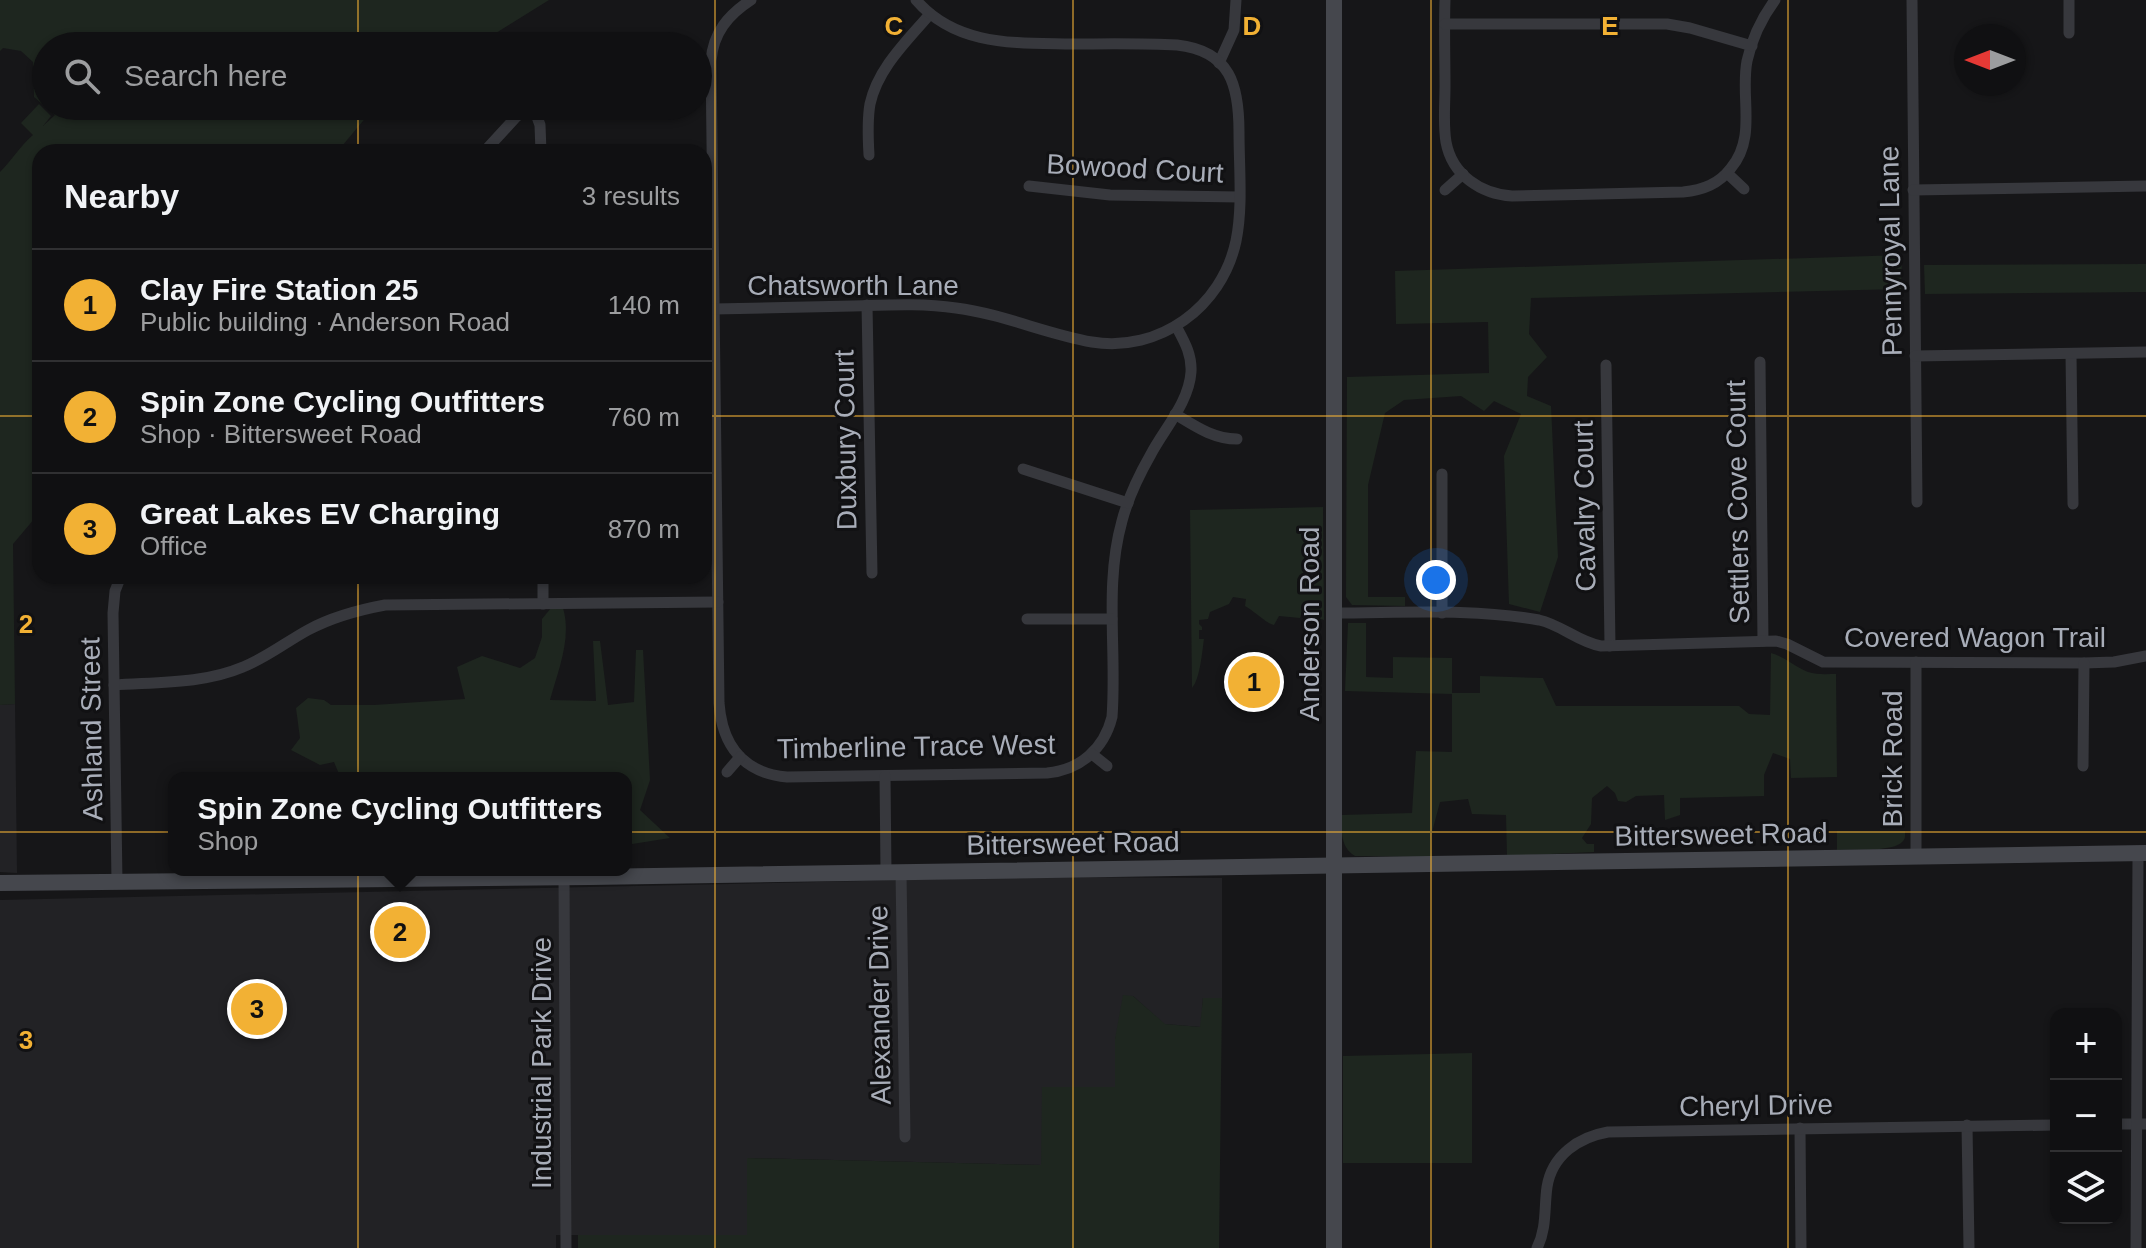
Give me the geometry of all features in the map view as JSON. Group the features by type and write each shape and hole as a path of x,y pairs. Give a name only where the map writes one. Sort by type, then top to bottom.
{"street":[{"path":"712,53 717,34 733,13 751,0"},
{"path":"916,0 930,14 960,32 996,42 1177,45 1196,49 1219,63 1234,30 1236,0"},
{"name":"Anderson Road","path":"1334,0 1334,1248"},
{"path":"1445,0 1448,151 1461,173 1470,181 1489,192 1512,196 1683,192 1704,188 1727,173 1740,155 1745,141 1747,62 1760,21 1775,0"},
{"name":"Pennyroyal Lane","path":"1912,0 1917,502"},
{"path":"2069,0 2069,33"},
{"path":"869,155 868,123 877,83 891,60 930,14"},
{"path":"1445,24 1667,24 1752,46"},
{"name":"Chatsworth Lane","path":"714,309 930,305 996,316 1106,343 1137,341 1176,326 1208,300 1223,277 1235,244 1239,221 1237,95 1229,75 1219,63"},
{"path":"491,144 513,120"},
{"path":"538,120 541,144"},
{"path":"711,120 712,144"},
{"path":"712,167 720,720 727,740 740,757 727,772"},
{"path":"1445,190 1461,173"},
{"path":"1727,173 1744,189"},
{"name":"Bowood Court","path":"1029,186 1110,195 1239,197"},
{"path":"1913,190 2146,186"},
{"name":"Duxbury Court","path":"867,305 872,573"},
{"path":"1107,766 1092,754 1105,737 1112,717 1112,591 1116,549 1128,503 1150,454 1187,393 1191,371 1188,349 1176,326"},
{"path":"1915,356 2146,352"},
{"path":"2071,354 2073,504"},
{"name":"Settlers Cove Court","path":"1760,362 1763,641"},
{"name":"Cavalry Court","path":"1606,365 1610,646"},
{"path":"1175,414 1213,436 1237,439"},
{"path":"1023,469 1128,503"},
{"path":"1442,474 1442,613"},
{"name":"Ashland Street","path":"117,882 114,601 118,584"},
{"path":"543,584 543,604"},
{"path":"114,685 197,680 225,674 329,620 370,608 429,604 718,602"},
{"name":"Covered Wagon Trail","path":"1335,613 1494,613 1543,621 1585,642 1610,646 1776,641 1823,662 2084,663 2146,656"},
{"path":"1027,619 1112,619"},
{"name":"Brick Road","path":"1916,662 1916,856"},
{"path":"2083,766 2084,663"},
{"name":"Timberline Trace West","path":"740,757 757,770 778,776 885,776 1047,773 1069,768 1092,754"},
{"name":"Alexander Drive","path":"885,776 894,872 905,1137"},
{"path":"2136,1248 2142,1124 2142,853"},
{"name":"Bittersweet Road","path":"632,876 2142,853"},
{"name":"Bittersweet Road","path":"0,883 630,876"},
{"name":"Industrial Park Drive","path":"564,877 566,1248"},
{"path":"1967,1125 1969,1248"},
{"name":"Cheryl Drive","path":"1569,1148 1585,1138 1608,1132 2050,1125"},
{"path":"1800,1128 1801,1248"},
{"path":"1541,1247 1548,1182 1556,1162 1569,1148 1559,1138"}],"shaded area":[{"path":"0,0 549,0 498,32 32,32 32,61 21,51 3,48 0,51"},
{"path":"32,111 32,120 48,120 43,126 50,120 364,120 344,144 32,144 32,521 13,544 15,704 0,705 0,172 33,135 21,123"},
{"path":"1902,255 1901,289 1531,298 1529,334 1547,357 1528,377 1527,396 1551,406 1558,557 1540,612 1509,604 1504,456 1521,414 1494,401 1484,411 1461,396 1404,400 1385,413 1368,485 1368,597 1405,597 1405,606 1352,605 1346,597 1347,377 1489,373 1488,322 1396,324 1395,271"},
{"path":"2146,264 2146,292 1925,294 1924,265"},
{"path":"1323,507 1324,620 1302,612 1300,618 1279,616 1274,625 1245,606 1246,599 1233,597 1229,604 1210,612 1208,619 1199,620 1202,630 1199,630 1199,639 1204,639 1199,672 1192,688 1190,510"},
{"path":"551,608 563,608 566,631 563,654 550,700 596,701 593,641 600,641 608,705 634,702 636,650 643,650 650,780 640,810 670,838 632,844 632,772 338,772 334,762 320,765 291,750 300,738 296,708 308,698 324,700 331,705 465,699 457,667 482,656 520,668 535,658 542,637 542,619"},
{"path":"1348,623 1366,623 1366,677 1393,678 1393,657 1452,658 1452,693 1480,693 1480,676 1543,678 1556,706 1739,706 1749,714 1770,715 1771,653 1808,672 1836,674 1837,777 1791,778 1790,759 1773,753 1764,775 1764,796 1680,798 1680,815 1665,820 1664,795 1636,796 1626,802 1618,801 1607,786 1592,798 1591,824 1582,838 1587,844 1594,844 1594,852 1507,856 1506,815 1472,814 1468,799 1440,802 1431,836 1432,857 1355,856 1344,843 1341,815 1412,813 1416,751 1452,752 1452,694 1345,691"},
{"path":"15,704 17,873 0,872 0,705"},
{"path":"1837,831 1905,831 1905,836 1901,843 1888,848 1837,850"},
{"path":"1042,877 1222,878 1222,998 1203,998 1201,1027 1164,1024 1133,996 1115,1039 1115,1087 1042,1088 1042,1165 748,1158 747,1235 556,1235 556,1248 0,1248 0,900"},
{"path":"1123,995 1133,996 1165,1024 1200,1027 1203,998 1222,998 1219,1248 578,1248 578,1235 747,1235 747,1158 1041,1165 1042,1087 1115,1087 1115,1039"},
{"path":"1472,1053 1472,1163 1343,1163 1343,1056"}],"place":[{"name":"Clay Fire Station 25","path":"1254,682"},
{"name":"Spin Zone Cycling Outfitters","path":"400,932"},
{"name":"Great Lakes EV Charging","path":"257,1009"}]}
